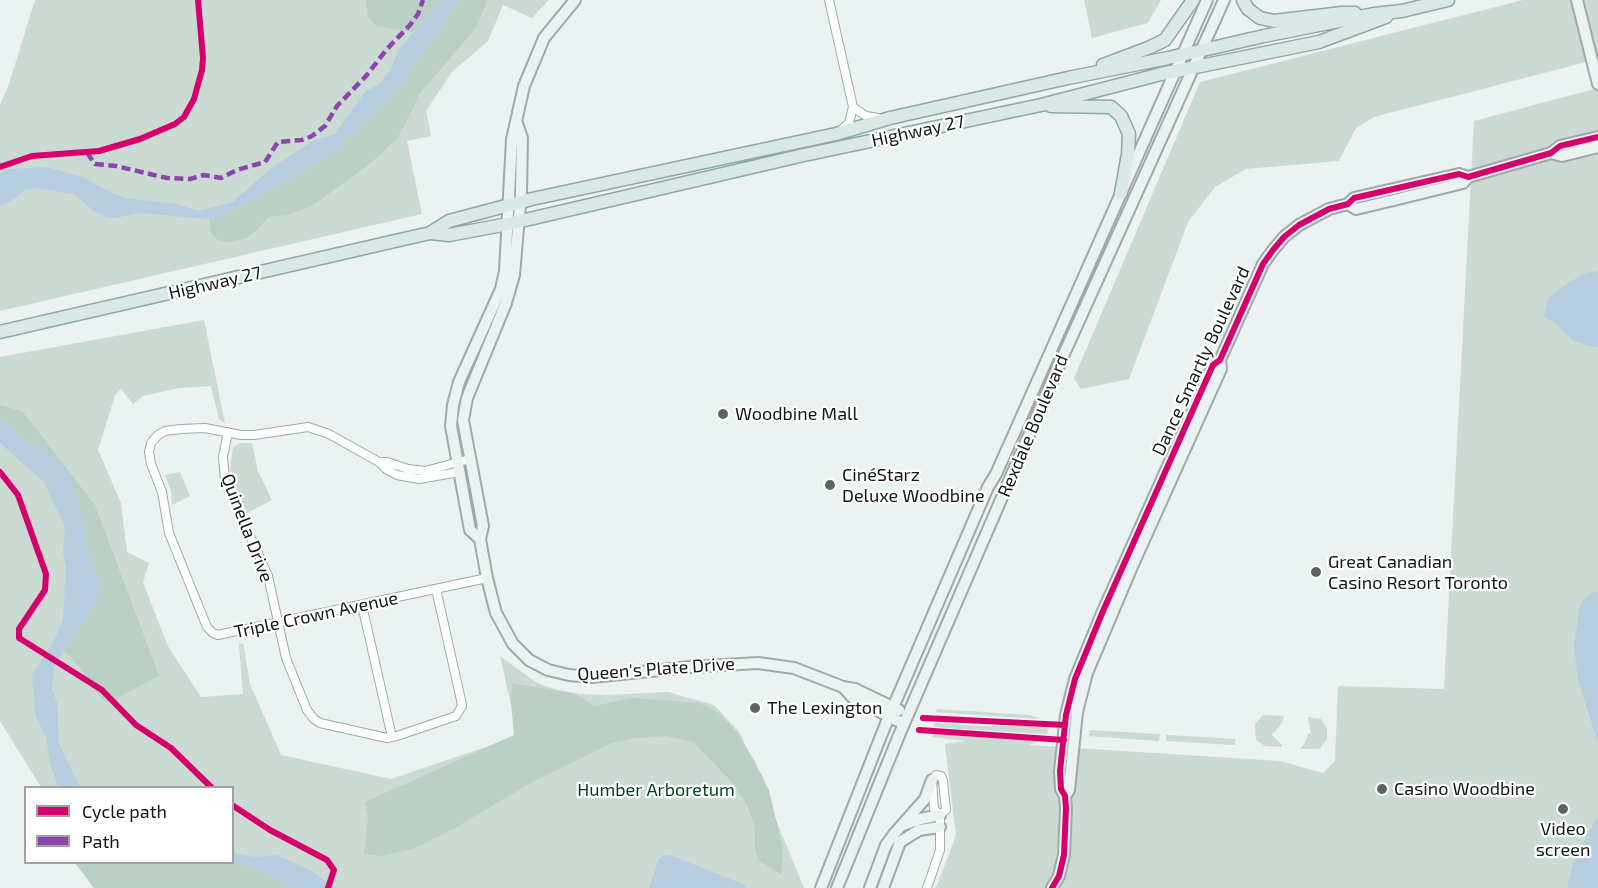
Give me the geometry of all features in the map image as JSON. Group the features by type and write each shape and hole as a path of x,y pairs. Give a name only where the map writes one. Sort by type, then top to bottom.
{"main road":[{"path":"1068,78 1148,48 1165,39 1193,0"},
{"path":"1243,0 1248,9 1260,18 1275,21 1342,13 1374,14"},
{"name":"Highway 27","path":"0,332 430,233 449,221 514,203 836,134 890,118 1068,78 1448,0"},
{"name":"Highway 27","path":"430,233 449,236 513,223 792,157 1041,105 1176,71 1319,42 1402,11"},
{"path":"1041,105 1111,107 1121,116 1129,134 1121,193"}],"street":[{"name":"Queen's Plate Drive","path":"575,0 544,38 528,73 517,123 522,138 513,223 505,271 467,398 464,420 483,526 480,539 496,613 513,644 529,660 548,670 569,675 591,676 758,663 794,668 843,687 853,698 906,719"},
{"path":"830,0 854,107 849,123 836,134"},
{"name":"Rexdale Boulevard","path":"821,888 891,712 988,487 996,474 1207,0"},
{"name":"Rexdale Boulevard","path":"837,888 906,719 1064,354 1224,0"},
{"path":"1577,0 1598,84"},
{"path":"854,107 866,116 890,118"},
{"name":"Dance Smartly Boulevard","path":"1052,888 1059,876 1064,855 1065,796 1069,790 1077,713 1087,674 1131,568 1221,369 1220,360 1263,264 1273,250 1284,237 1315,215 1348,204 1356,209 1463,183 1468,177 1598,137"},
{"name":"Dance Smartly Boulevard","path":"1551,153 1562,156 1598,147"},
{"name":"Queen's Plate Drive","path":"480,539 470,530 451,426 459,382 482,346"},
{"name":"Triple Crown Avenue","path":"470,459 458,467 416,471 387,462 379,462 314,428 298,427 254,435 205,428 165,431 158,435 152,443 149,459 162,492 169,533 207,627 213,633 221,636 487,578"},
{"name":"Quinella Drive","path":"228,432 223,462 225,480 268,576 286,658 309,715 320,723 392,738"},
{"path":"362,605 392,738 456,716 462,706 436,589"},
{"path":"870,888 886,845 925,799 933,777 939,775 943,781 946,810 940,821 940,850 927,888"},
{"path":"903,825 920,819 940,821"},
{"path":"883,888 900,842 940,821"},
{"path":"843,831 850,832 856,837"}],"green space":[{"path":"35,0 549,0 532,18 503,5 488,41 452,72 426,111 431,136 407,141 422,214 0,311 0,105 9,84"},
{"path":"366,0 437,0 414,32 376,26 368,16"},
{"path":"459,0 488,0 475,29 421,92 397,139 367,166 310,207 287,215 268,217 245,239 228,242 218,240 211,233 209,219 236,209 326,158 395,92"},
{"path":"1084,0 1161,0 1148,23 1092,38"},
{"path":"1523,0 1598,0 1598,59 1374,117 1356,128 1339,161 1246,169 1215,187 1188,222 1129,379 1081,389 1074,378 1200,82"},
{"path":"1598,88 1598,888 936,888 956,835 945,744 965,741 932,737 933,734 1039,741 1028,745 1280,761 1323,773 1335,761 1338,686 1444,689 1474,121"},
{"name":"Humber Arboretum","path":"204,320 225,423 219,419 211,386 179,388 143,396 133,404 121,389 115,395 98,450 121,503 127,552 149,563 143,582 169,648 201,697 243,694 239,644 243,643 250,684 281,755 391,779 518,736 500,656 537,683 558,690 606,695 668,692 714,705 740,733 804,888 106,888 90,864 234,864 234,786 40,786 0,721 0,357"},
{"path":"0,405 22,411 95,505 159,676 107,703 93,689 81,669 64,651 92,610 99,579 92,565 81,528 74,516 70,498 44,455 0,419"},
{"path":"240,443 252,443 258,471 272,500 247,513 230,469 233,447"},
{"path":"180,472 190,496 172,505 171,491 165,475"},
{"path":"512,683 576,694 594,706 632,698 699,703 719,713 740,737 769,790 783,850 781,875 759,860 755,850 755,828 748,806 729,779 693,742 666,736 635,738 612,743 534,781 455,828 413,849 381,856 364,854 368,816 365,802 514,735"},
{"path":"937,709 1029,715 1042,719 936,712"},
{"path":"1263,715 1284,716 1282,723 1271,734 1282,747 1265,746 1256,740 1255,724"},
{"path":"1308,717 1321,719 1327,729 1327,739 1319,749 1300,749 1308,734 1311,733"},
{"path":"935,723 1049,728 1047,734 944,728 934,726"},
{"path":"1090,730 1160,734 1159,741 1089,736"},
{"path":"1166,735 1235,739 1235,745 1166,741"},
{"path":"76,864 234,864 249,866 298,888 94,888"}],"water":[{"path":"437,0 459,0 395,92 326,158 236,209 209,219 141,213 115,218 106,217 94,211 74,194 35,188 24,190 16,198 0,206 0,173 9,169 47,167 83,177 124,198 176,204 199,211 233,202 271,168 313,141 335,134 365,92 379,84 391,69 398,51 432,10"},
{"path":"1598,271 1598,347 1594,347 1574,341 1557,324 1544,317 1548,299 1562,287 1583,274"},
{"path":"0,419 44,456 70,498 74,516 81,528 92,565 99,579 99,594 92,610 54,665 52,690 57,702 59,744 80,786 58,786 50,763 46,737 36,717 32,675 53,643 63,620 66,567 63,553 65,527 44,482 0,443"},
{"path":"1594,592 1598,592 1598,743 1578,680 1574,646 1580,605"},
{"path":"1598,816 1598,888 1567,888 1575,857"},
{"path":"234,853 255,857 277,855 312,871 335,888 298,888 249,866 230,864 234,864"},
{"path":"664,855 670,855 745,885 746,888 649,888 659,859"}],"waterway":[{"path":"35,451 64,477 79,534"}],"marked path":[{"path":"87,153 95,164 116,166 167,178 190,179 204,175 221,178 237,170 265,162 278,142 302,140 325,126 337,106 410,25 418,14 423,0"}],"cycle path":[{"path":"0,167 32,156 99,151 140,139 175,124 184,117 194,99 202,70 198,0"},
{"path":"1052,888 1059,876 1064,855 1066,808 1065,796 1061,789 1060,771 1066,715 1075,679 1213,365 1220,360 1263,264 1273,250 1299,225 1329,209 1348,204 1354,198 1459,174 1468,177 1551,153 1560,146 1598,137"},
{"path":"0,472 18,495 46,574 45,590 19,629 19,638 102,690 136,725 171,748 210,786"},
{"path":"923,718 1065,725"},
{"path":"919,730 1064,740"},
{"path":"234,806 270,830 327,860 334,870 328,888"}],"place":[{"name":"Woodbine Mall","path":"723,414"},
{"name":"CinéStarz Deluxe Woodbine","path":"830,485"},
{"name":"Great Canadian Casino Resort Toronto","path":"1316,572"},
{"name":"The Lexington","path":"755,708"},
{"name":"Casino Woodbine","path":"1382,789"},
{"name":"Video screen","path":"1563,809"}]}
